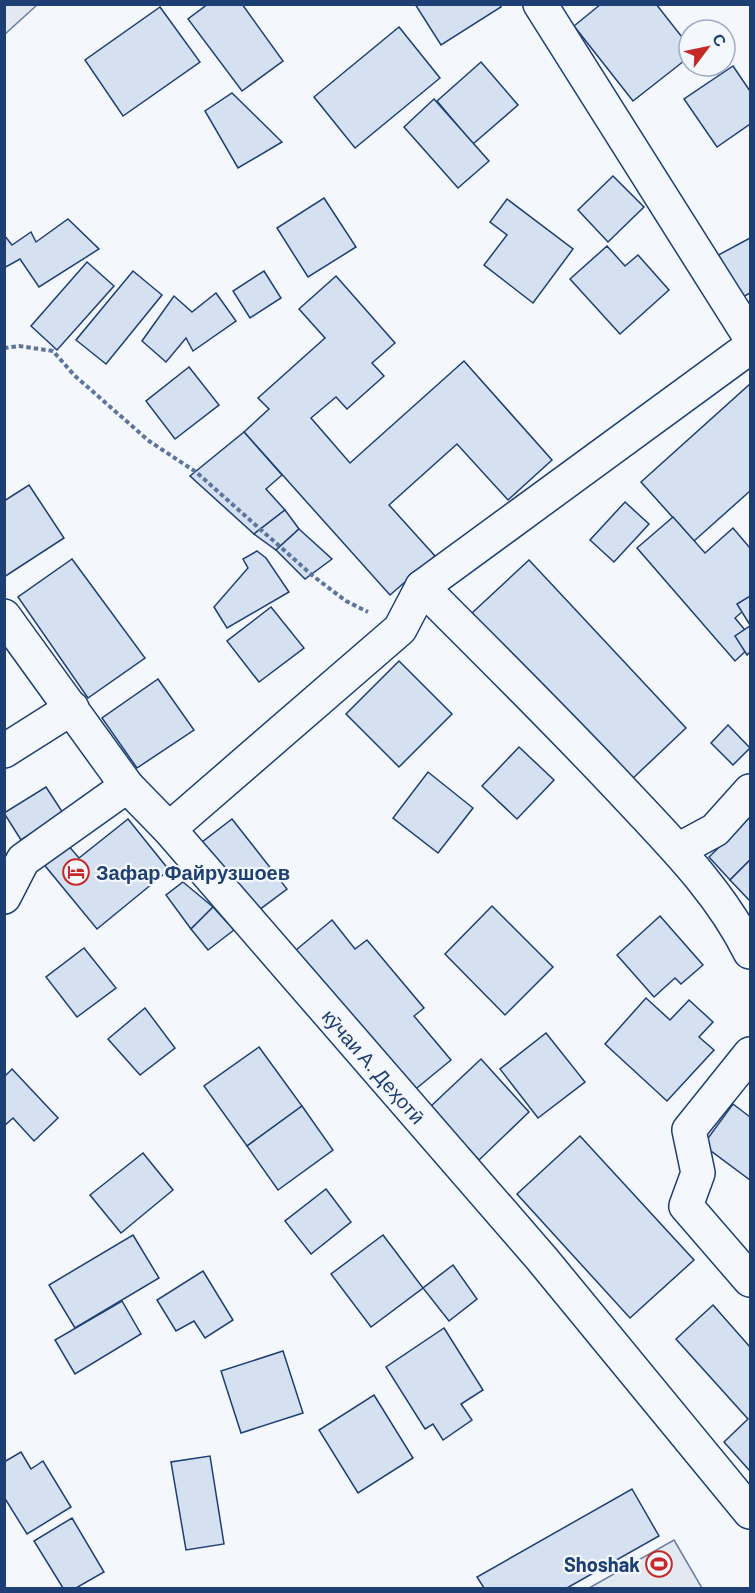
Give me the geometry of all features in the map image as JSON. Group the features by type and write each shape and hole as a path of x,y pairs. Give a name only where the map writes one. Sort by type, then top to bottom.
{"street":[{"path":"540,4 750,337"},
{"path":"169,829 400,629 422,587 750,347"},
{"path":"422,587 571,736 678,850 734,919 750,952"},
{"name":"кӯчаи А. Деҳотӣ","path":"4,616 127,786 169,829 534,1250 750,1512"},
{"path":"4,752 72,708"},
{"path":"4,897 23,860 127,786"},
{"path":"678,850 715,830 750,791"},
{"path":"750,1054 689,1130 698,1173 686,1206 750,1280"}],"path":[{"path":"4,348 20,346 53,351 109,408 149,441 196,472 313,576 346,601 400,629"}],"shaded area":[{"path":"5,4 37,4 37,5 5,34"},
{"name":"Shoshak","path":"674,1540 702,1588 589,1588"}],"building":[{"path":"208,4 242,4 283,61 242,91 188,19"},
{"path":"415,4 500,4 501,7 441,45"},
{"path":"601,4 656,4 677,31 677,66 633,101 574,26"},
{"path":"160,7 200,62 123,116 85,60"},
{"path":"399,27 440,78 355,148 314,97"},
{"path":"481,62 518,105 473,144 437,101"},
{"path":"737,72 750,91 750,124 717,147 684,99 715,78 737,78"},
{"path":"232,93 282,142 238,168 205,111"},
{"path":"434,99 489,161 458,188 404,127"},
{"path":"613,176 644,207 608,242 578,210"},
{"path":"324,198 356,247 308,277 277,228"},
{"path":"507,199 573,249 533,303 484,265 507,235 490,222"},
{"path":"68,219 99,249 39,287 20,259 4,268 4,235 12,245 31,232 36,242"},
{"path":"750,238 750,293 734,302 711,259"},
{"path":"607,246 625,266 638,255 669,290 620,334 570,279"},
{"path":"87,262 114,286 57,350 31,326"},
{"path":"133,271 162,295 106,364 76,340"},
{"path":"264,271 281,298 250,318 233,291"},
{"path":"336,276 395,343 372,363 384,376 347,409 336,397 311,418 350,463 464,361 552,460 508,500 457,444 389,505 435,556 390,595 244,432 269,409 258,398 325,338 299,309"},
{"path":"216,293 236,321 193,351 186,338 166,362 142,341 174,296 192,312"},
{"path":"189,367 219,405 175,439 146,401"},
{"path":"750,384 750,491 694,541 641,482"},
{"path":"244,432 282,475 266,489 285,510 254,534 190,476"},
{"path":"29,485 64,538 4,577 4,501"},
{"path":"625,502 649,524 614,562 590,540"},
{"path":"285,510 299,529 276,550 254,534"},
{"path":"673,517 705,553 733,528 750,548 750,605 735,618 750,636 750,647 735,661 637,548"},
{"path":"299,529 332,559 305,579 276,550"},
{"path":"257,551 266,558 289,592 227,628 214,607 248,568 243,559"},
{"path":"72,559 145,658 88,698 18,597"},
{"path":"529,560 686,728 630,781 472,613"},
{"path":"750,596 750,625 737,604"},
{"path":"271,607 304,648 259,682 227,641"},
{"path":"750,626 750,652 747,655 735,636"},
{"path":"399,661 452,714 399,767 346,714"},
{"path":"158,679 194,730 137,768 102,718"},
{"path":"728,725 750,748 733,765 711,743"},
{"path":"519,747 554,780 517,819 482,786"},
{"path":"428,772 473,808 438,853 393,818"},
{"path":"46,787 63,813 21,840 4,813"},
{"path":"750,817 750,860 730,880 709,857"},
{"path":"128,819 169,870 97,929 37,856 61,837 79,858"},
{"path":"232,819 287,889 251,916 197,846"},
{"path":"750,860 750,901 730,880"},
{"path":"183,882 213,907 191,929 166,895"},
{"path":"492,906 553,967 505,1015 445,954"},
{"path":"213,907 234,930 208,950 191,929"},
{"path":"660,916 703,965 681,984 675,978 654,997 617,955"},
{"path":"332,920 355,949 367,940 424,1008 414,1016 451,1060 412,1092 296,950"},
{"path":"84,948 116,988 77,1017 46,977"},
{"path":"646,998 670,1020 689,1000 713,1022 699,1037 714,1050 667,1101 605,1044"},
{"path":"145,1008 175,1048 140,1075 108,1039"},
{"path":"546,1033 585,1082 538,1118 500,1069"},
{"path":"259,1047 302,1106 247,1146 204,1086"},
{"path":"481,1059 529,1112 479,1160 430,1107"},
{"path":"12,1069 58,1118 34,1141 13,1118 4,1126 4,1077"},
{"path":"733,1104 750,1117 750,1180 703,1145"},
{"path":"302,1106 333,1150 278,1190 247,1146"},
{"path":"580,1136 694,1260 630,1318 517,1194"},
{"path":"143,1153 173,1190 121,1233 90,1195"},
{"path":"326,1189 351,1222 311,1254 285,1221"},
{"path":"133,1235 159,1278 75,1328 49,1285"},
{"path":"383,1235 423,1288 371,1327 331,1274"},
{"path":"453,1265 477,1299 449,1321 423,1288"},
{"path":"203,1271 233,1320 205,1338 194,1321 176,1331 157,1300"},
{"path":"122,1301 141,1334 75,1374 55,1340"},
{"path":"713,1305 750,1347 750,1471 724,1442 748,1419 676,1339"},
{"path":"444,1328 483,1390 461,1404 472,1420 443,1440 433,1424 425,1429 386,1367"},
{"path":"283,1351 303,1413 241,1433 221,1371"},
{"path":"374,1395 413,1458 358,1493 319,1430"},
{"path":"21,1452 31,1469 43,1461 71,1507 27,1534 4,1497 4,1462"},
{"path":"210,1456 224,1544 186,1550 171,1462"},
{"path":"632,1489 659,1536 567,1588 484,1588 477,1577"},
{"path":"72,1518 104,1572 76,1588 63,1588 34,1541"}],"place":[{"name":"Зафар Файрузшоев","path":"76,872"},
{"name":"Shoshak","path":"659,1564"}]}
